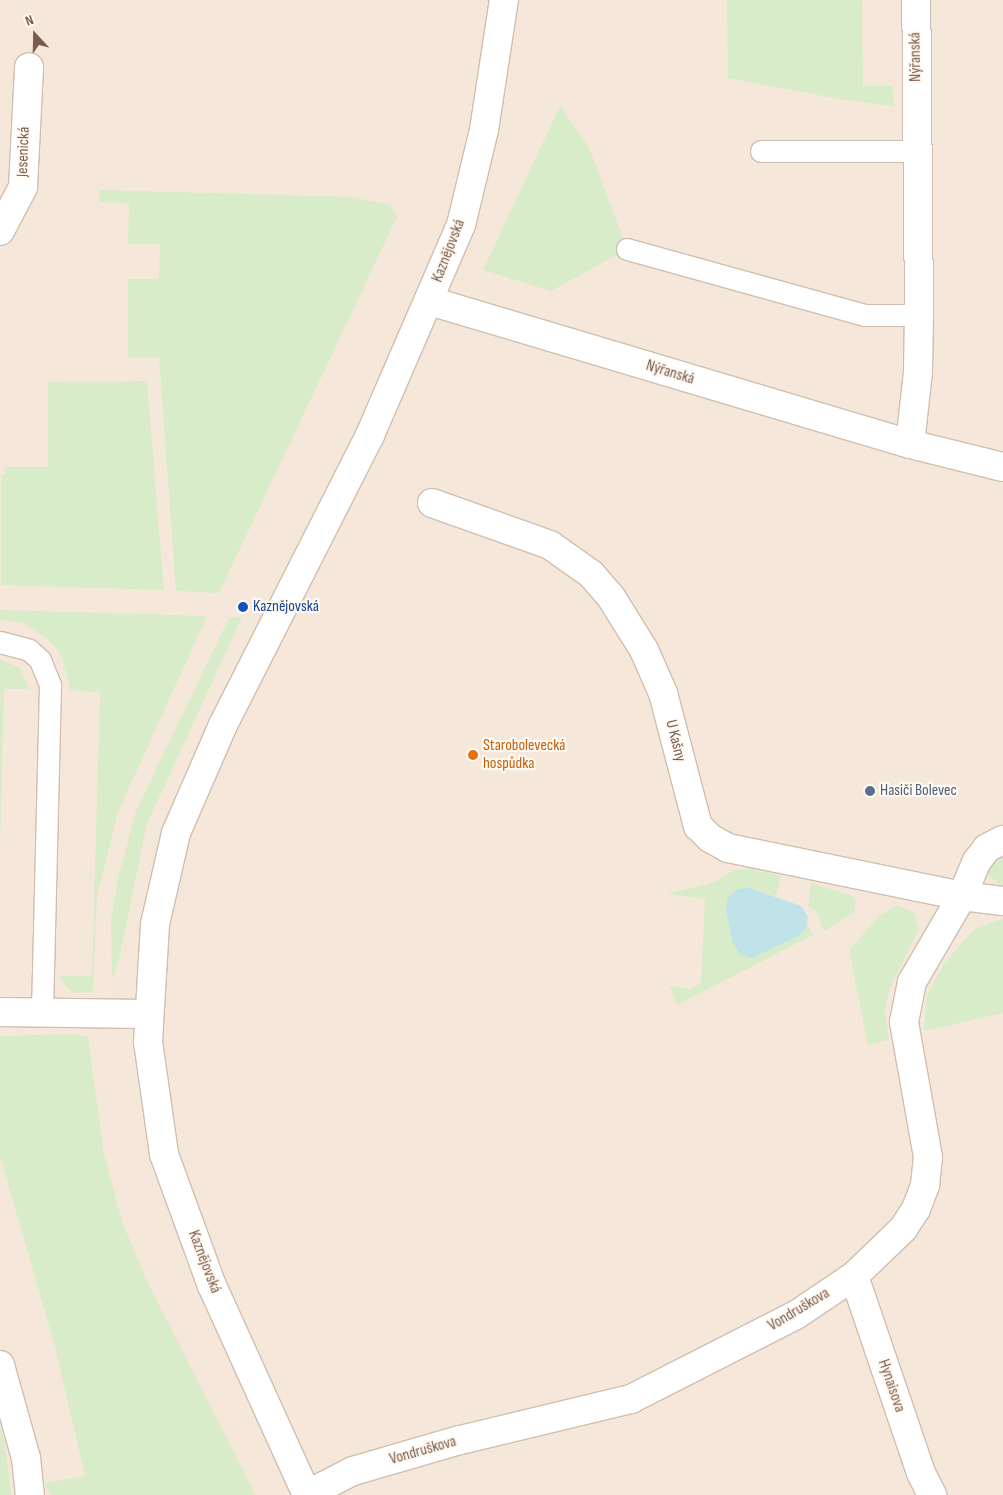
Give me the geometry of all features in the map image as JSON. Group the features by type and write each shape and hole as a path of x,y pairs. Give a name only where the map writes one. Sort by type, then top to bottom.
{"street":[{"name":"Kaznějovská","path":"307,1495 212,1286 164,1154 148,1042 148,1014 155,924 176,833 223,725 370,435 430,301 464,215 484,130 504,0"},
{"name":"Nýřanská","path":"910,444 918,371 919,315 916,0"},
{"name":"Jesenická","path":"0,231 23,187 28,67"},
{"name":"Nýřanská","path":"430,301 910,444 1003,467"},
{"name":"U Kašny","path":"432,503 550,545 591,574 611,597 644,650 663,693 698,826 710,838 728,848 962,896"},
{"name":"Vondruškova","path":"307,1495 353,1471 460,1440 631,1399 796,1315 854,1276 903,1229 916,1210 925,1185 928,1157 904,1022 912,982 962,896 977,861 987,848 1003,840"},
{"path":"962,896 1003,901"},
{"path":"0,1012 148,1014"},
{"name":"Hynaisova","path":"854,1276 922,1473 932,1495"},
{"path":"0,1365 26,1458 30,1495"}],"lane":[{"path":"760,151 917,150"},
{"path":"626,249 865,315 919,315"},
{"path":"0,642 29,650 40,660 50,685 42,1013"}],"shaded area":[{"path":"0,0 1003,0 1003,1495 0,1495"}],"green space":[{"path":"727,0 862,0 863,86 893,86 894,106 839,99 728,78"},
{"path":"560,106 589,147 627,249 551,291 483,270"},
{"path":"99,190 352,197 390,205 397,217 219,593 176,591 159,357 128,358 128,279 159,279 160,244 128,244 129,203 99,202"},
{"path":"147,381 164,590 1,585 1,474 5,474 4,467 48,467 48,382"},
{"path":"0,610 207,616 118,812 97,897 93,992 75,993 66,987 60,976 92,976 100,692 70,690 62,657 52,643 24,623 0,620"},
{"path":"242,617 147,824 119,959 112,980 111,918 119,874 136,811 229,618"},
{"path":"0,659 20,668 29,689 4,689 0,851"},
{"path":"1003,853 1003,886 1001,886 989,876 988,865"},
{"path":"747,868 781,876 776,896 747,887 806,928 806,921 813,935 677,1005 670,986 691,989 701,983 705,899 667,894 715,882 734,870"},
{"path":"811,883 853,896 856,902 854,912 824,931 816,911 808,906"},
{"path":"896,905 914,912 919,929 890,988 885,1011 889,1040 868,1045 849,950 879,916"},
{"path":"1003,919 1003,1013 924,1031 927,996 944,963 976,928"},
{"path":"73,1034 88,1037 104,1154 123,1224 144,1274 255,1495 51,1495 44,1483 85,1476 55,1347 0,1156 0,1036"},
{"path":"0,1426 5,1444 11,1495 0,1495"}],"water":[{"path":"747,887 801,906 808,917 806,928 798,936 753,958 741,955 733,944 726,911 727,899 736,890"}],"place":[{"name":"Kaznějovská","path":"243,607"},
{"name":"Starobolevecká hospůdka","path":"473,755"},
{"name":"Hasiči Bolevec","path":"870,791"}]}
